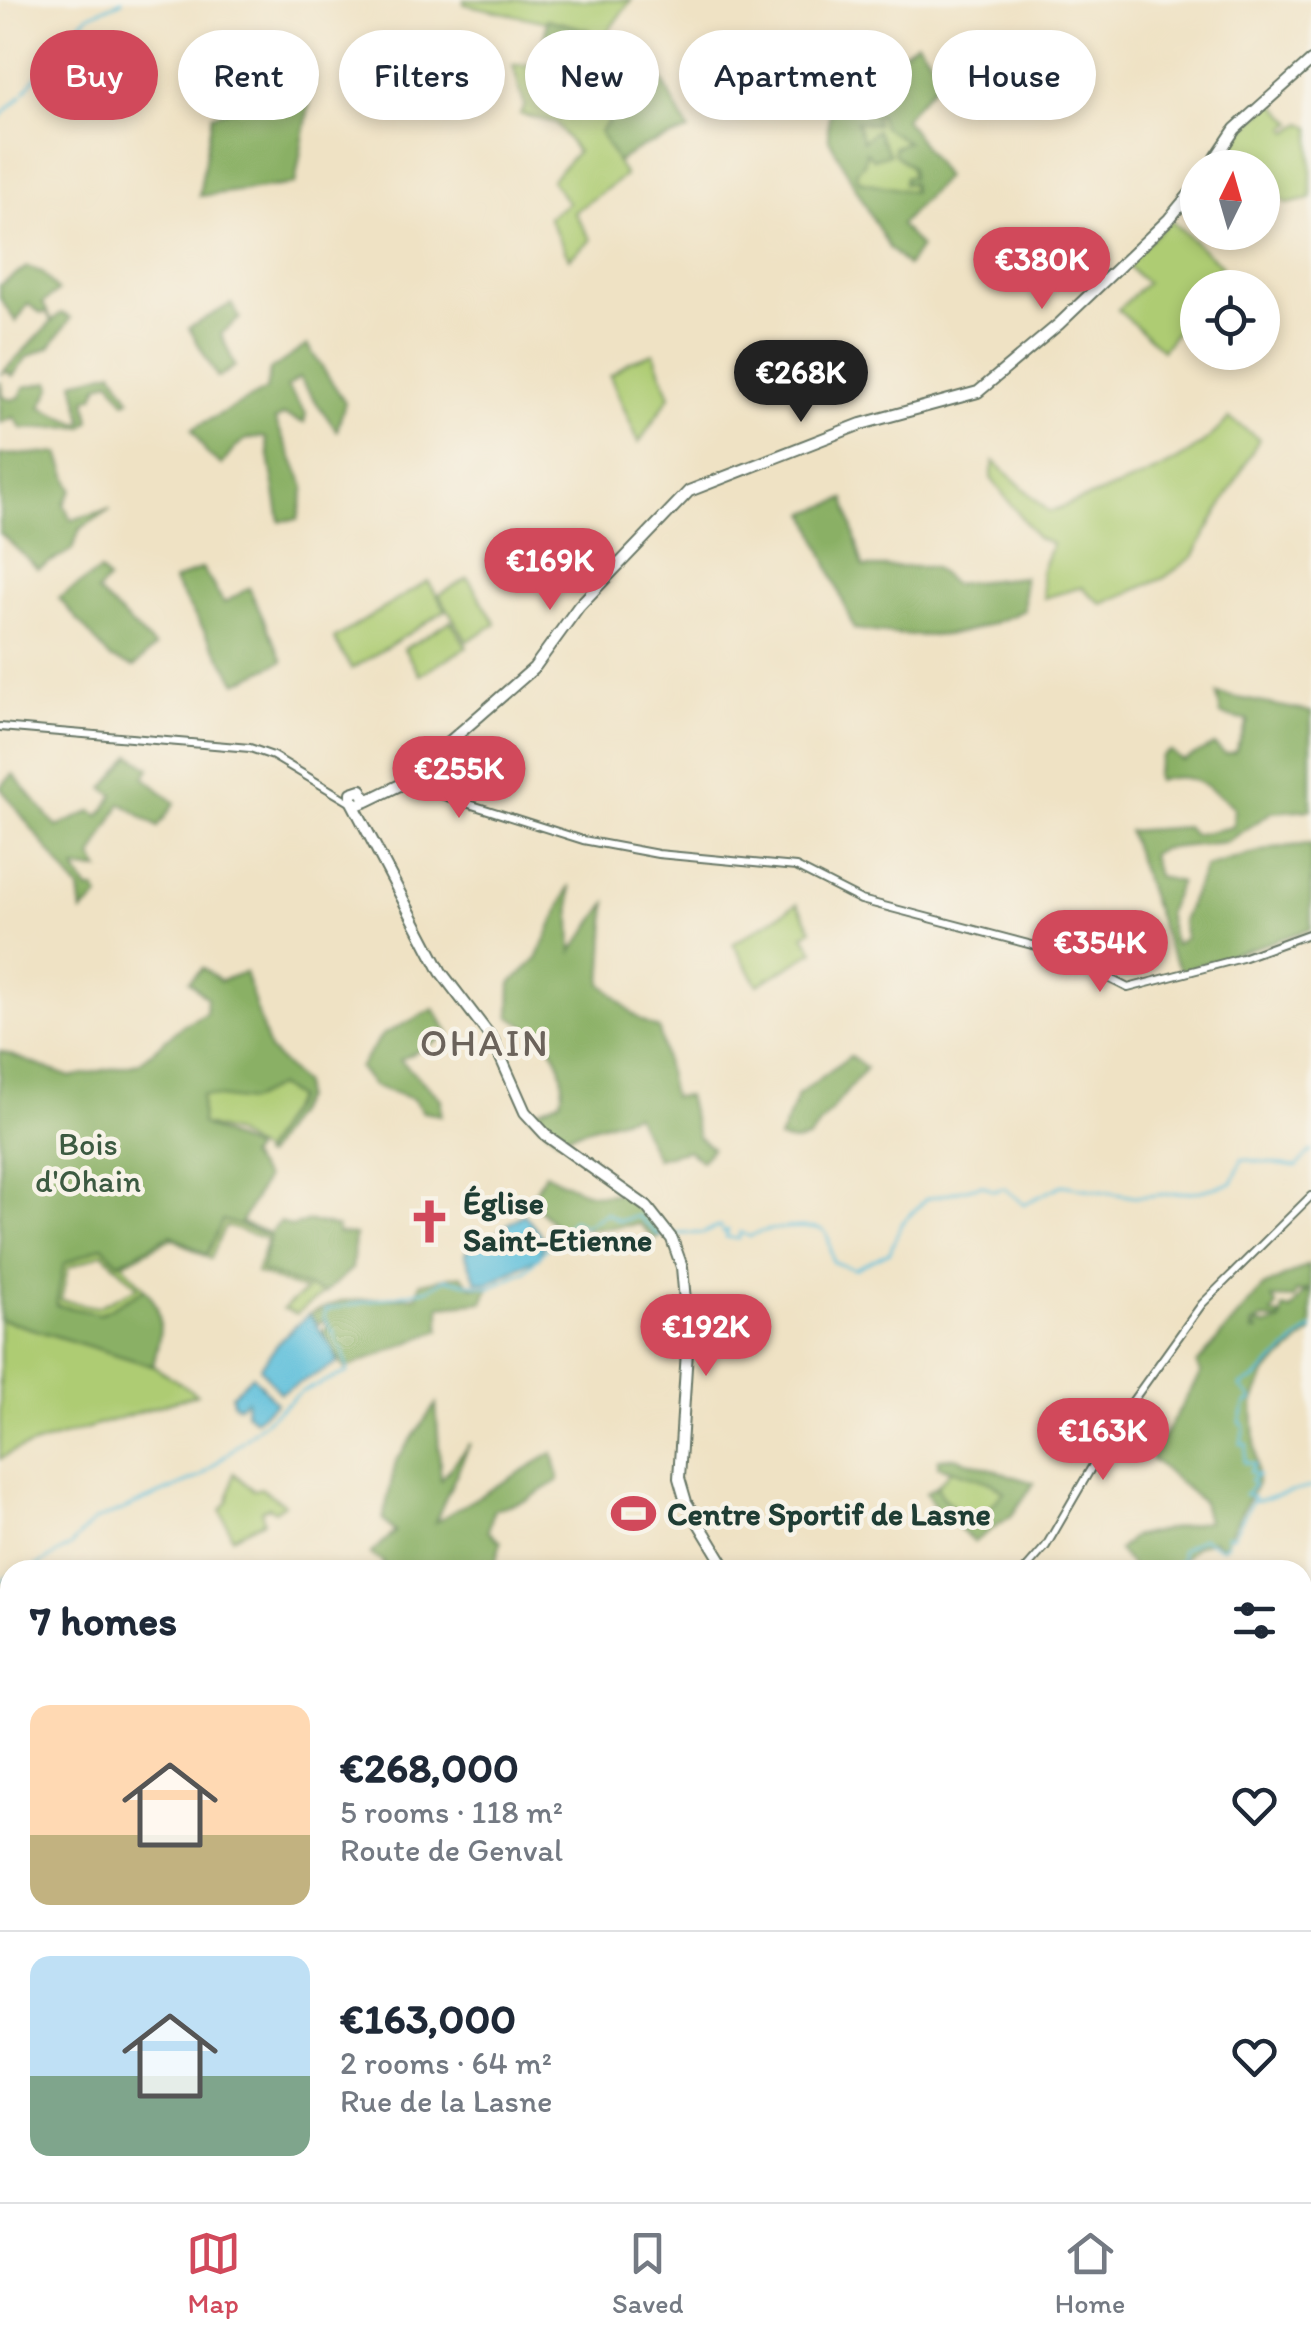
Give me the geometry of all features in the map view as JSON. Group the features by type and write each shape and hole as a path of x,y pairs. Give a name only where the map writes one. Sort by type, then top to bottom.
{"main road":[{"path":"1220,150 1311,60"},
{"path":"720,1560 686,1502 679,1478 688,1335 676,1247 647,1207 532,1122 483,1026 441,972 356,799 405,778 534,668 580,606 690,490 861,424 978,392 1059,324 1180,206"}],"street":[{"path":"0,727 250,748 356,799"},
{"path":"405,778 431,792"},
{"path":"405,778 431,792 583,840 658,854 796,868 861,900 1055,951 1128,988 1242,958 1311,933"},
{"path":"1034,1560 1046,1546 1119,1420 1202,1304 1311,1196"}],"green space":[{"path":"464,0 631,0 609,30 584,30 464,4"},
{"path":"547,19 589,30 546,30"},
{"path":"917,42 932,61 932,87 912,109 912,46"},
{"path":"513,65 525,65 525,106"},
{"path":"659,74 679,112 679,120 683,120 689,131 642,147 617,162 600,132 610,120 659,120"},
{"path":"1272,101 1294,123 1286,128 1289,132 1303,123 1311,128 1311,199 1287,204 1280,198 1280,150 1226,150"},
{"path":"211,120 306,120 295,184 199,196"},
{"path":"544,120 610,120 600,132 625,176 574,212 591,240 569,258 548,217 568,203 551,180 577,152 556,123"},
{"path":"829,120 876,120 877,124 856,122 863,141 876,130 889,154 873,159 866,152 864,163 856,172 859,181 913,192 912,183 904,184 905,177 912,177 911,167 894,154 894,147 907,142 883,127 881,120 905,120 945,177 900,225 920,247 907,266 889,248 829,139"},
{"path":"886,120 907,143 902,160 911,167 912,177 905,184 912,183 913,193 860,182 855,172 864,163 866,151 870,153 872,137 862,142 856,123"},
{"path":"1170,220 1180,229 1180,250 1204,250 1222,266 1220,270 1180,270 1180,327 1162,350 1118,310 1146,283 1125,264"},
{"path":"27,267 42,272 58,291 43,303 52,321 61,313 71,318 50,347 27,357 13,376 5,371 0,375 52,322 46,311 42,314 28,304 16,322 0,298 0,285"},
{"path":"231,304 240,318 221,334 235,366 218,378 189,328"},
{"path":"307,345 345,402 337,431 299,378 287,387 306,413 304,423 284,415 275,420 305,487 298,519 280,521 266,438 245,440 222,465 207,454 192,429 266,390 270,370"},
{"path":"654,353 670,396 639,443 610,376 630,361"},
{"path":"113,371 130,399 125,402 110,380 99,385 94,396 86,399 90,421 83,427 22,429 14,417 0,423 0,381 3,397 11,400 20,397 24,387 49,382 52,387 41,407 79,424 83,421 74,382"},
{"path":"1229,418 1259,439 1193,557 1164,578 1102,604 1082,587 1044,598 1041,572 1052,544 1037,538 991,478 994,461 1049,512 1169,464 1191,452"},
{"path":"59,453 72,490 64,504 71,520 111,509 80,529 72,550 38,569 0,533 0,455"},
{"path":"845,499 863,567 933,567 952,584 1024,577 1024,610 960,633 922,636 854,629 807,513"},
{"path":"202,568 224,603 249,588 283,661 237,683 173,581"},
{"path":"100,571 108,580 97,592 155,647 134,667 110,658 59,598"},
{"path":"468,578 496,624 467,641 439,595"},
{"path":"428,581 446,610 352,669 334,639"},
{"path":"451,621 467,647 420,675 404,649"},
{"path":"1217,694 1311,712 1311,809 1272,812 1227,842 1160,849 1151,854 1157,876 1180,882 1167,913 1174,944 1185,938 1182,921 1205,867 1273,848 1311,844 1311,929 1181,971 1168,947 1128,831 1186,827 1193,835 1233,827 1234,807 1207,787 1180,777 1157,781 1155,775 1162,756 1170,751 1183,761 1214,745 1225,754 1235,752 1248,721 1221,715"},
{"path":"131,755 150,768 144,777 175,803 158,827 121,803 92,857 100,870 75,869 88,890 95,890 99,897 82,912 79,890 0,787 13,774 57,827 92,811 100,816 114,795 104,789"},
{"path":"570,885 572,952 607,903 602,984 635,1015 659,1029 672,1097 687,1096 698,1137 712,1148 701,1161 688,1150 656,1158 635,1114 557,1138 529,1114 561,1100 562,1072 544,1040 510,1017 511,983 537,959"},
{"path":"797,904 812,929 804,935 814,951 758,985 733,944"},
{"name":"Bois d'Ohain","path":"203,968 220,981 245,972 269,1050 303,1084 303,1099 265,1157 261,1155 296,1098 278,1086 249,1101 202,1095 201,1124 254,1149 248,1157 265,1179 241,1223 270,1233 280,1222 292,1227 308,1221 337,1227 337,1233 355,1235 352,1269 324,1293 261,1271 270,1236 223,1220 207,1255 171,1235 119,1263 102,1246 64,1264 56,1305 100,1314 145,1289 159,1316 153,1366 0,1319 0,1051 70,1077 139,1063 184,1024 206,1013 207,998 189,981"},
{"path":"434,1009 450,1034 400,1060 441,1099 441,1115 423,1112 413,1099 373,1086 359,1068 382,1035"},
{"path":"850,1056 866,1068 808,1139 779,1139 798,1095"},
{"path":"277,1086 296,1097 262,1153 233,1133 201,1124 202,1095 249,1097"},
{"path":"545,1173 590,1193 618,1193 650,1214 664,1234 655,1239 640,1224 587,1230 577,1224 566,1234 561,1232 531,1200"},
{"path":"223,1220 270,1236 261,1271 324,1293 296,1314 283,1309 306,1291 256,1273 267,1239 225,1226 210,1259 172,1238 123,1264 145,1289 100,1314 56,1305 64,1264 102,1246 119,1263 171,1235 194,1250","holes":["103,1253 138,1287 97,1307 61,1300 68,1268"]},
{"path":"1309,1265 1311,1289 1296,1292 1294,1299 1272,1298 1277,1306 1271,1314 1279,1315 1280,1321 1260,1319 1252,1325 1253,1331 1259,1331 1254,1329 1258,1322 1265,1326 1281,1322 1283,1308 1291,1310 1304,1292 1311,1292 1311,1332 1265,1374 1253,1404 1257,1483 1223,1548 1214,1540 1195,1546 1183,1560 1126,1560 1118,1550 1132,1537 1207,1521 1202,1502 1151,1458 1201,1373 1197,1364 1263,1287"},
{"path":"461,1275 471,1286 489,1287 483,1302 440,1306 440,1330 345,1369 323,1332 327,1326 324,1320 317,1324 309,1314 342,1301 417,1296 420,1283"},
{"path":"0,1319 153,1366 197,1394 14,1451 0,1459"},
{"path":"436,1404 441,1480 470,1443 435,1522 553,1453 559,1480 527,1500 494,1509 488,1531 501,1542 496,1560 379,1560 370,1554 395,1532 383,1520 396,1461"},
{"path":"955,1457 1034,1483 1012,1515 974,1542 936,1509 926,1493 937,1486 942,1497 974,1524 1004,1492 993,1483 938,1466 939,1459"},
{"path":"952,1469 993,1483 1005,1492 974,1525 942,1497 937,1486"},
{"path":"234,1473 253,1490 261,1488 284,1504 275,1511 269,1507 261,1510 264,1521 232,1537 221,1510 228,1502"}],"water":[{"path":"524,1214 545,1240 539,1257 488,1283 476,1281 465,1253 473,1245 497,1239 498,1231"},
{"path":"309,1314 334,1350 338,1363 280,1393 260,1368 282,1338"},
{"path":"252,1375 276,1403 255,1420 246,1413 247,1400 238,1406 232,1395"}],"waterway":[{"path":"73,30 89,15 122,1"},
{"path":"25,91 30,85"},
{"path":"0,117 22,95"},
{"path":"677,1234 703,1233 720,1226 723,1232 728,1230 726,1237 739,1239 740,1232 750,1237 775,1229 818,1228 827,1236 833,1262 854,1269 890,1252 901,1224 926,1199 982,1185 994,1191 1004,1188 1024,1204 1062,1185 1135,1197 1201,1191 1232,1183 1242,1159 1297,1167 1311,1151"},
{"path":"430,1288 445,1279 490,1287 525,1271 573,1220 584,1227 606,1213 619,1221 638,1216 658,1235 665,1235"},
{"path":"257,1428 301,1392 348,1372 343,1350 324,1317 326,1310 428,1289"},
{"path":"1181,1560 1181,1550 1202,1538 1221,1548 1227,1544 1227,1535 1233,1536 1254,1497 1245,1495 1254,1485 1250,1480 1258,1475 1249,1472 1254,1464 1244,1462 1247,1444 1241,1444 1244,1426 1240,1421 1246,1403 1253,1400 1240,1386 1255,1379 1311,1328"},
{"path":"47,1560 70,1546 93,1522 200,1477 255,1430"},
{"path":"1252,1502 1311,1487"}],"place":[{"name":"Église Saint-Etienne","path":"430,1221"},
{"name":"Centre Sportif de Lasne","path":"634,1514"}],"district":[{"name":"OHAIN","path":"485,1043"}]}
